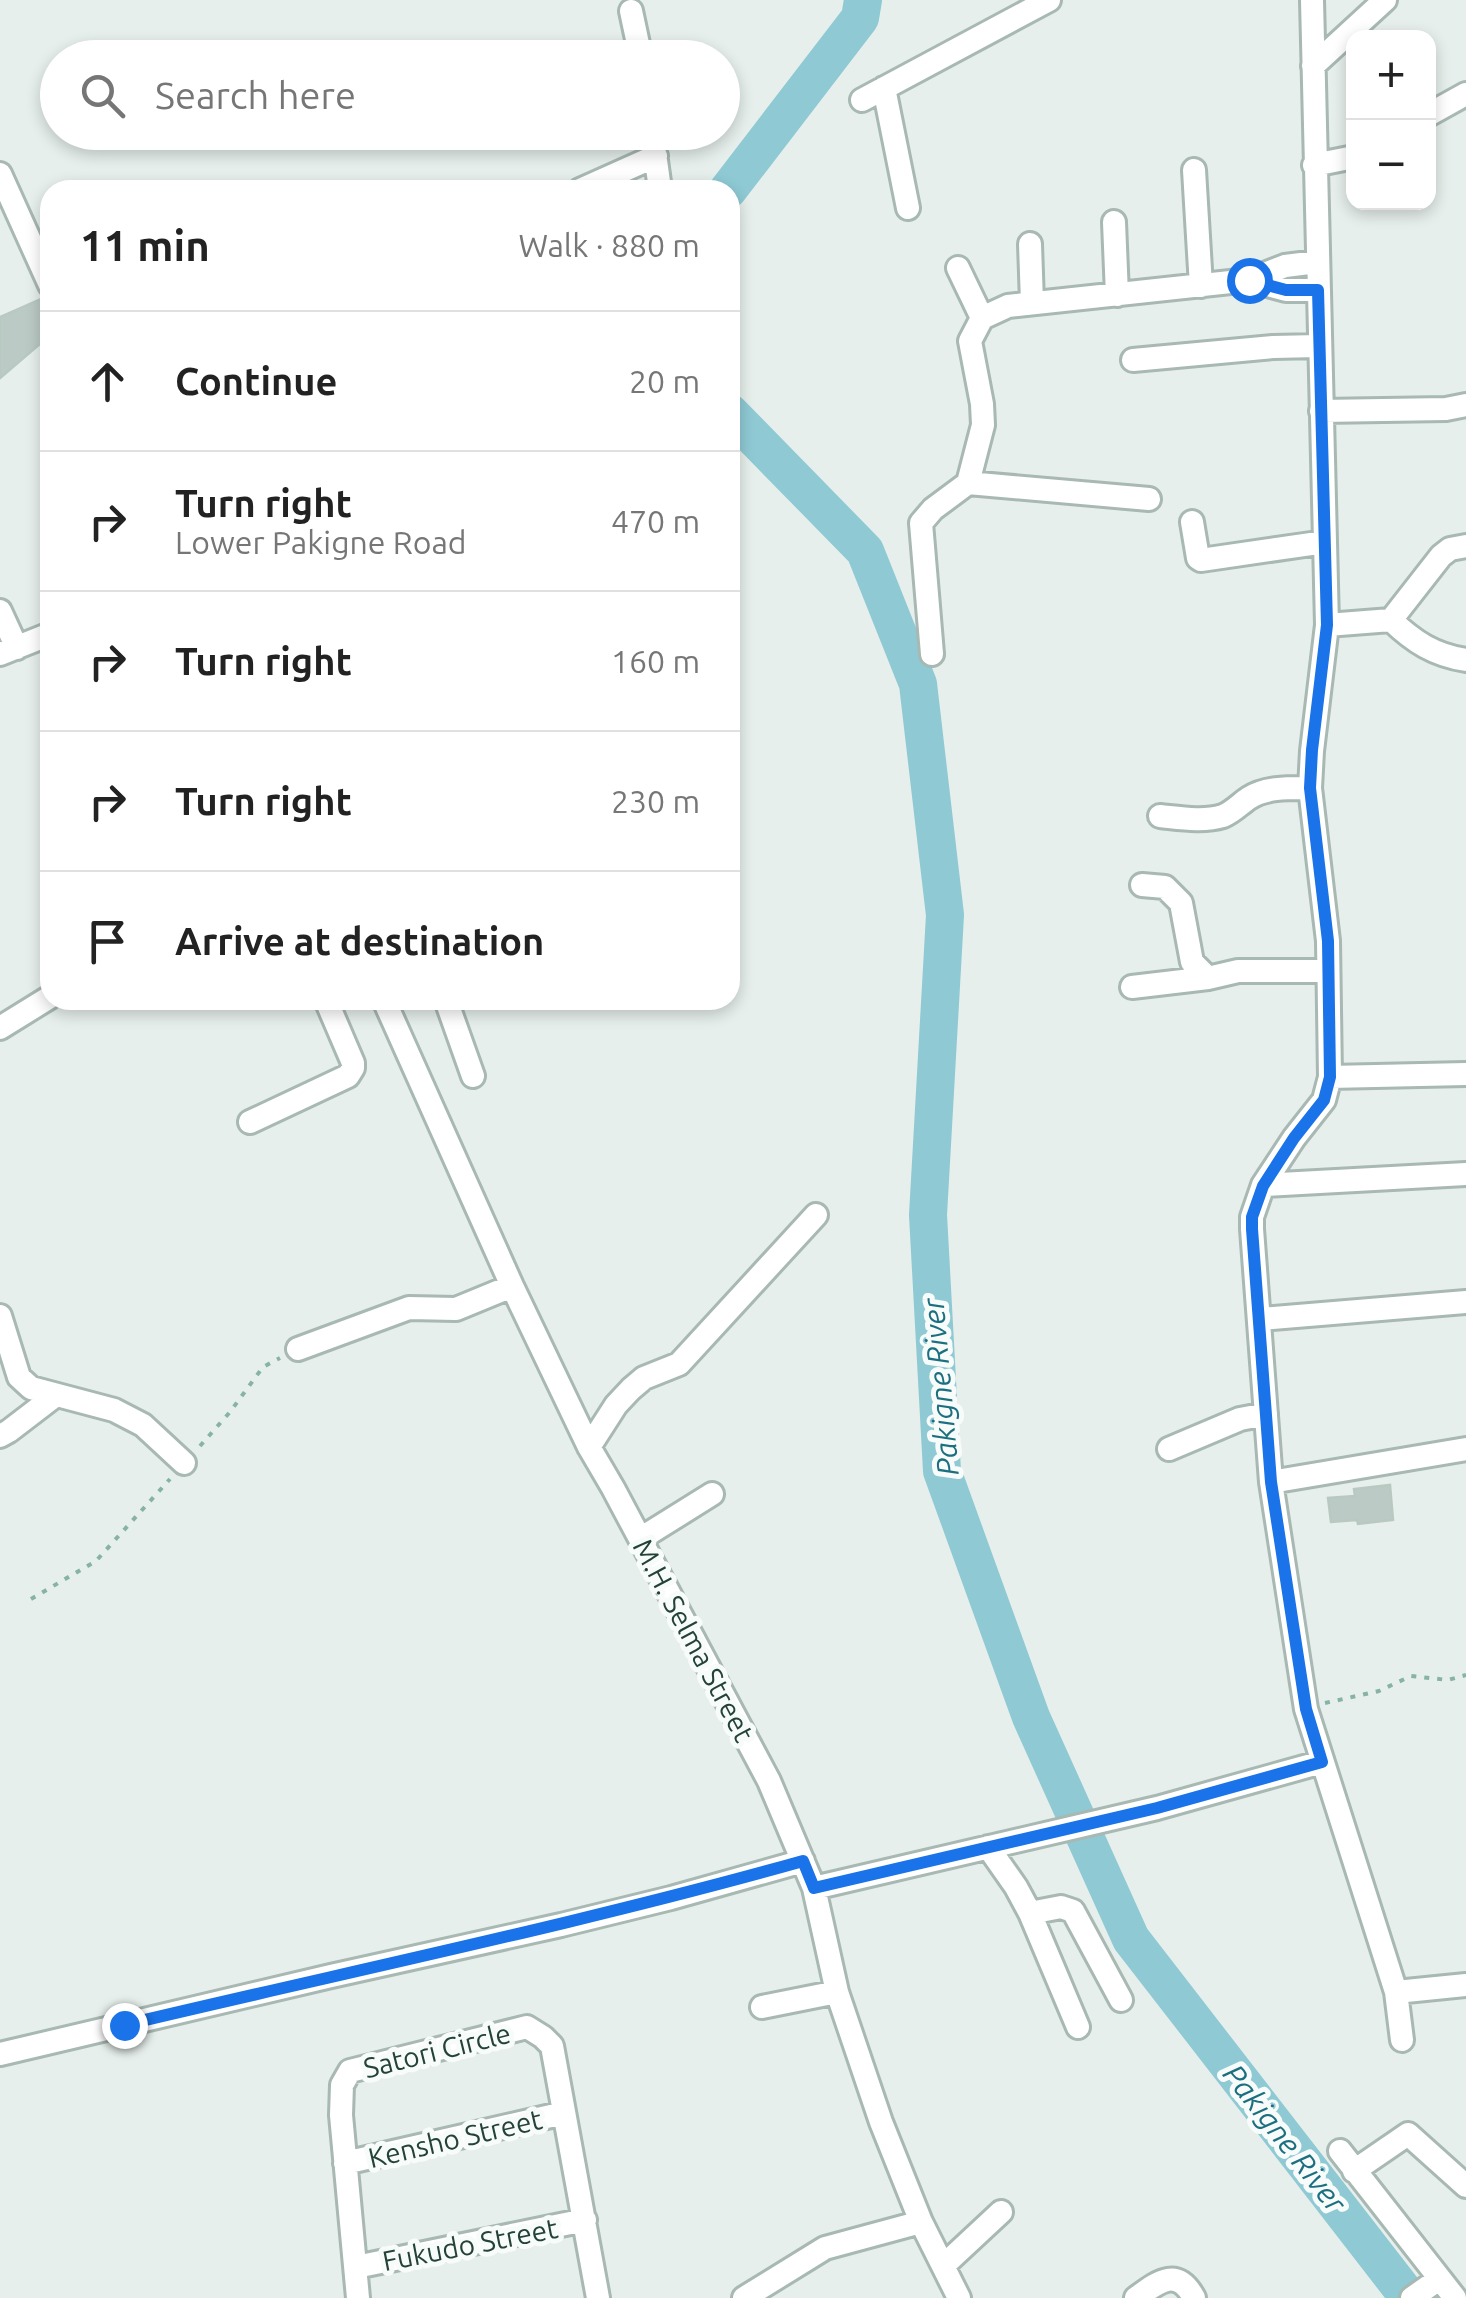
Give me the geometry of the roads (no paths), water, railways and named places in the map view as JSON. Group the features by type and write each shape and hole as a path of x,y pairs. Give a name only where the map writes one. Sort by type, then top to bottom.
{"street":[{"path":"862,100 1049,0"},
{"path":"1312,0 1327,625 1310,788 1328,941 1330,1077 1324,1100 1263,1186 1252,1224 1271,1482 1306,1709 1396,1992 1402,2040"},
{"path":"1313,66 1385,0"},
{"path":"631,11 637,40"},
{"path":"884,88 908,208"},
{"path":"1436,111 1466,94"},
{"path":"596,180 644,150"},
{"path":"655,150 660,180"},
{"path":"1314,166 1346,159"},
{"path":"1194,170 1200,286"},
{"path":"0,174 40,263"},
{"path":"1114,222 1118,294"},
{"path":"1030,244 1032,303"},
{"path":"932,654 921,523 933,508 968,483 983,425 970,341 982,318 1008,306 1249,280 1285,266 1317,262"},
{"path":"958,268 982,318"},
{"path":"1249,280 1286,290 1318,290"},
{"path":"1133,360 1318,346"},
{"path":"1321,410 1446,409 1466,404"},
{"path":"968,483 1148,499"},
{"path":"1192,522 1201,560 1325,542"},
{"path":"1391,620 1441,556 1450,549 1466,546"},
{"path":"0,611 8,651 40,638"},
{"path":"1327,625 1391,620 1415,642 1448,657 1466,660"},
{"path":"1160,816 1223,816 1252,796 1280,788 1310,788"},
{"path":"1142,885 1165,887 1181,903 1192,962 1208,978"},
{"path":"1132,986 1238,971 1328,971"},
{"path":"0,1028 40,1003"},
{"path":"250,1122 348,1076 353,1063 330,1010"},
{"name":"M.H. Selma Street","path":"393,1010 512,1286 588,1447 769,1781 814,1888 837,1992 881,2122 922,2222 959,2298"},
{"path":"450,1010 473,1076"},
{"path":"1330,1077 1466,1074"},
{"path":"1263,1186 1466,1174"},
{"path":"588,1447 631,1389 644,1378 679,1364 816,1215"},
{"path":"298,1349 409,1308 453,1310 512,1286"},
{"path":"1260,1319 1466,1302"},
{"path":"0,1316 19,1377 30,1388 114,1410 143,1425 184,1463"},
{"path":"0,1436 56,1395"},
{"path":"1169,1448 1240,1419 1266,1414"},
{"path":"1271,1482 1466,1449"},
{"path":"640,1539 712,1494"},
{"path":"814,1888 1157,1808 1322,1762"},
{"path":"988,1847 1030,1913 1078,2027"},
{"path":"0,2054 560,1925 803,1861"},
{"path":"1030,1913 1061,1907 1074,1911 1121,2000"},
{"path":"1396,1992 1466,1985"},
{"path":"762,2007 837,1992"},
{"name":"Satori Circle","path":"358,2298 342,2085 350,2071 527,2028 552,2046 598,2298"},
{"name":"Kensho Street","path":"345,2163 564,2113"},
{"path":"1455,2298 1426,2288 1347,2161 1408,2134 1466,2186"},
{"path":"944,2266 1001,2212"},
{"name":"Fukudo Street","path":"356,2267 585,2220"},
{"path":"744,2298 825,2248 922,2222"},
{"path":"1136,2298 1156,2284 1176,2280 1187,2286 1194,2298"}],"waterway":[{"name":"Pakigne River","path":"736,180 860,18 863,0"},
{"name":"Pakigne River","path":"740,423 865,551 918,684 945,915 928,1215 942,1471 1031,1717 1131,1939 1409,2298"}]}
